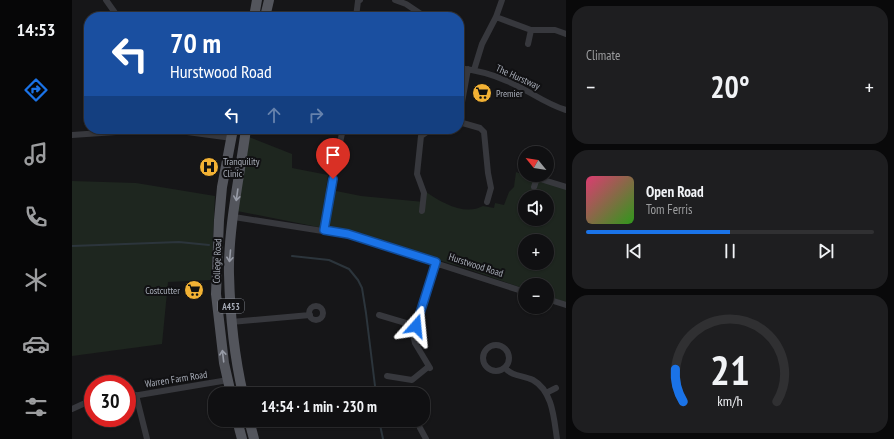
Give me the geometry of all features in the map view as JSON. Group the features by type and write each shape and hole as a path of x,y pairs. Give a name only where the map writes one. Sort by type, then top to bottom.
{"main road":[{"path":"255,12 257,0"},
{"path":"266,12 268,0"},
{"path":"232,134 244,140"},
{"name":"College Road","path":"230,387 216,294 222,187 232,134"},
{"name":"College Road","path":"242,387 232,322 229,273 234,217 245,134"},
{"path":"228,380 240,380"},
{"path":"239,427 242,439"},
{"path":"253,427 254,439"}],"street":[{"path":"106,0 114,12"},
{"path":"357,12 358,1 360,0"},
{"path":"395,0 406,4 418,12"},
{"path":"464,99 471,70 482,44 496,18 502,0"},
{"path":"496,18 531,30 555,30 566,34"},
{"path":"528,44 531,30"},
{"name":"The Hurstway","path":"464,69 507,80 555,106 566,110"},
{"path":"464,123 480,128 484,132 488,173 492,188 487,202"},
{"path":"72,135 87,134"},
{"path":"324,230 329,192 342,134"},
{"path":"422,210 424,193 417,174 421,136 424,134"},
{"path":"534,187 537,178 566,187"},
{"name":"Hurstwood Road","path":"234,217 348,234 518,290"},
{"path":"387,376 412,380 429,368 415,343 413,334 436,262"},
{"path":"554,301 566,305"},
{"path":"232,322 310,315"},
{"path":"379,315 416,326"},
{"path":"497,344 506,349 510,359 505,368 496,371 486,366 483,357 485,351 489,347 497,344"},
{"path":"505,368 510,374 534,380 546,393 551,406 557,439"},
{"name":"Warren Farm Road","path":"136,395 228,380"},
{"path":"546,393 556,388"},
{"path":"136,395 147,439"},
{"path":"72,409 84,404"},
{"path":"420,428 426,439"}],"shaded area":[{"path":"249,137 292,154 292,168 328,175 326,189 361,196 424,202 426,192 446,204 461,209 469,210 483,206 494,208 495,203 504,205 509,192 514,187 516,172 518,173 518,182 545,182 566,189 566,302 554,299 554,278 518,278 518,287 468,269 348,233 237,211"},
{"path":"72,181 136,183 215,196 211,280 168,282 162,344 72,356"}],"waterway":[{"path":"72,246 179,242 209,245"},
{"path":"292,256 329,260 349,269 358,280 362,288 375,387"},
{"path":"380,427 383,439"}],"place":[{"name":"Premier","path":"482,93"},
{"name":"Tranquility Clinic","path":"209,167"},
{"name":"Costcutter","path":"194,290"}],"route":[{"path":"333,179 329,192 324,230 348,234 436,262 416,326"}]}
